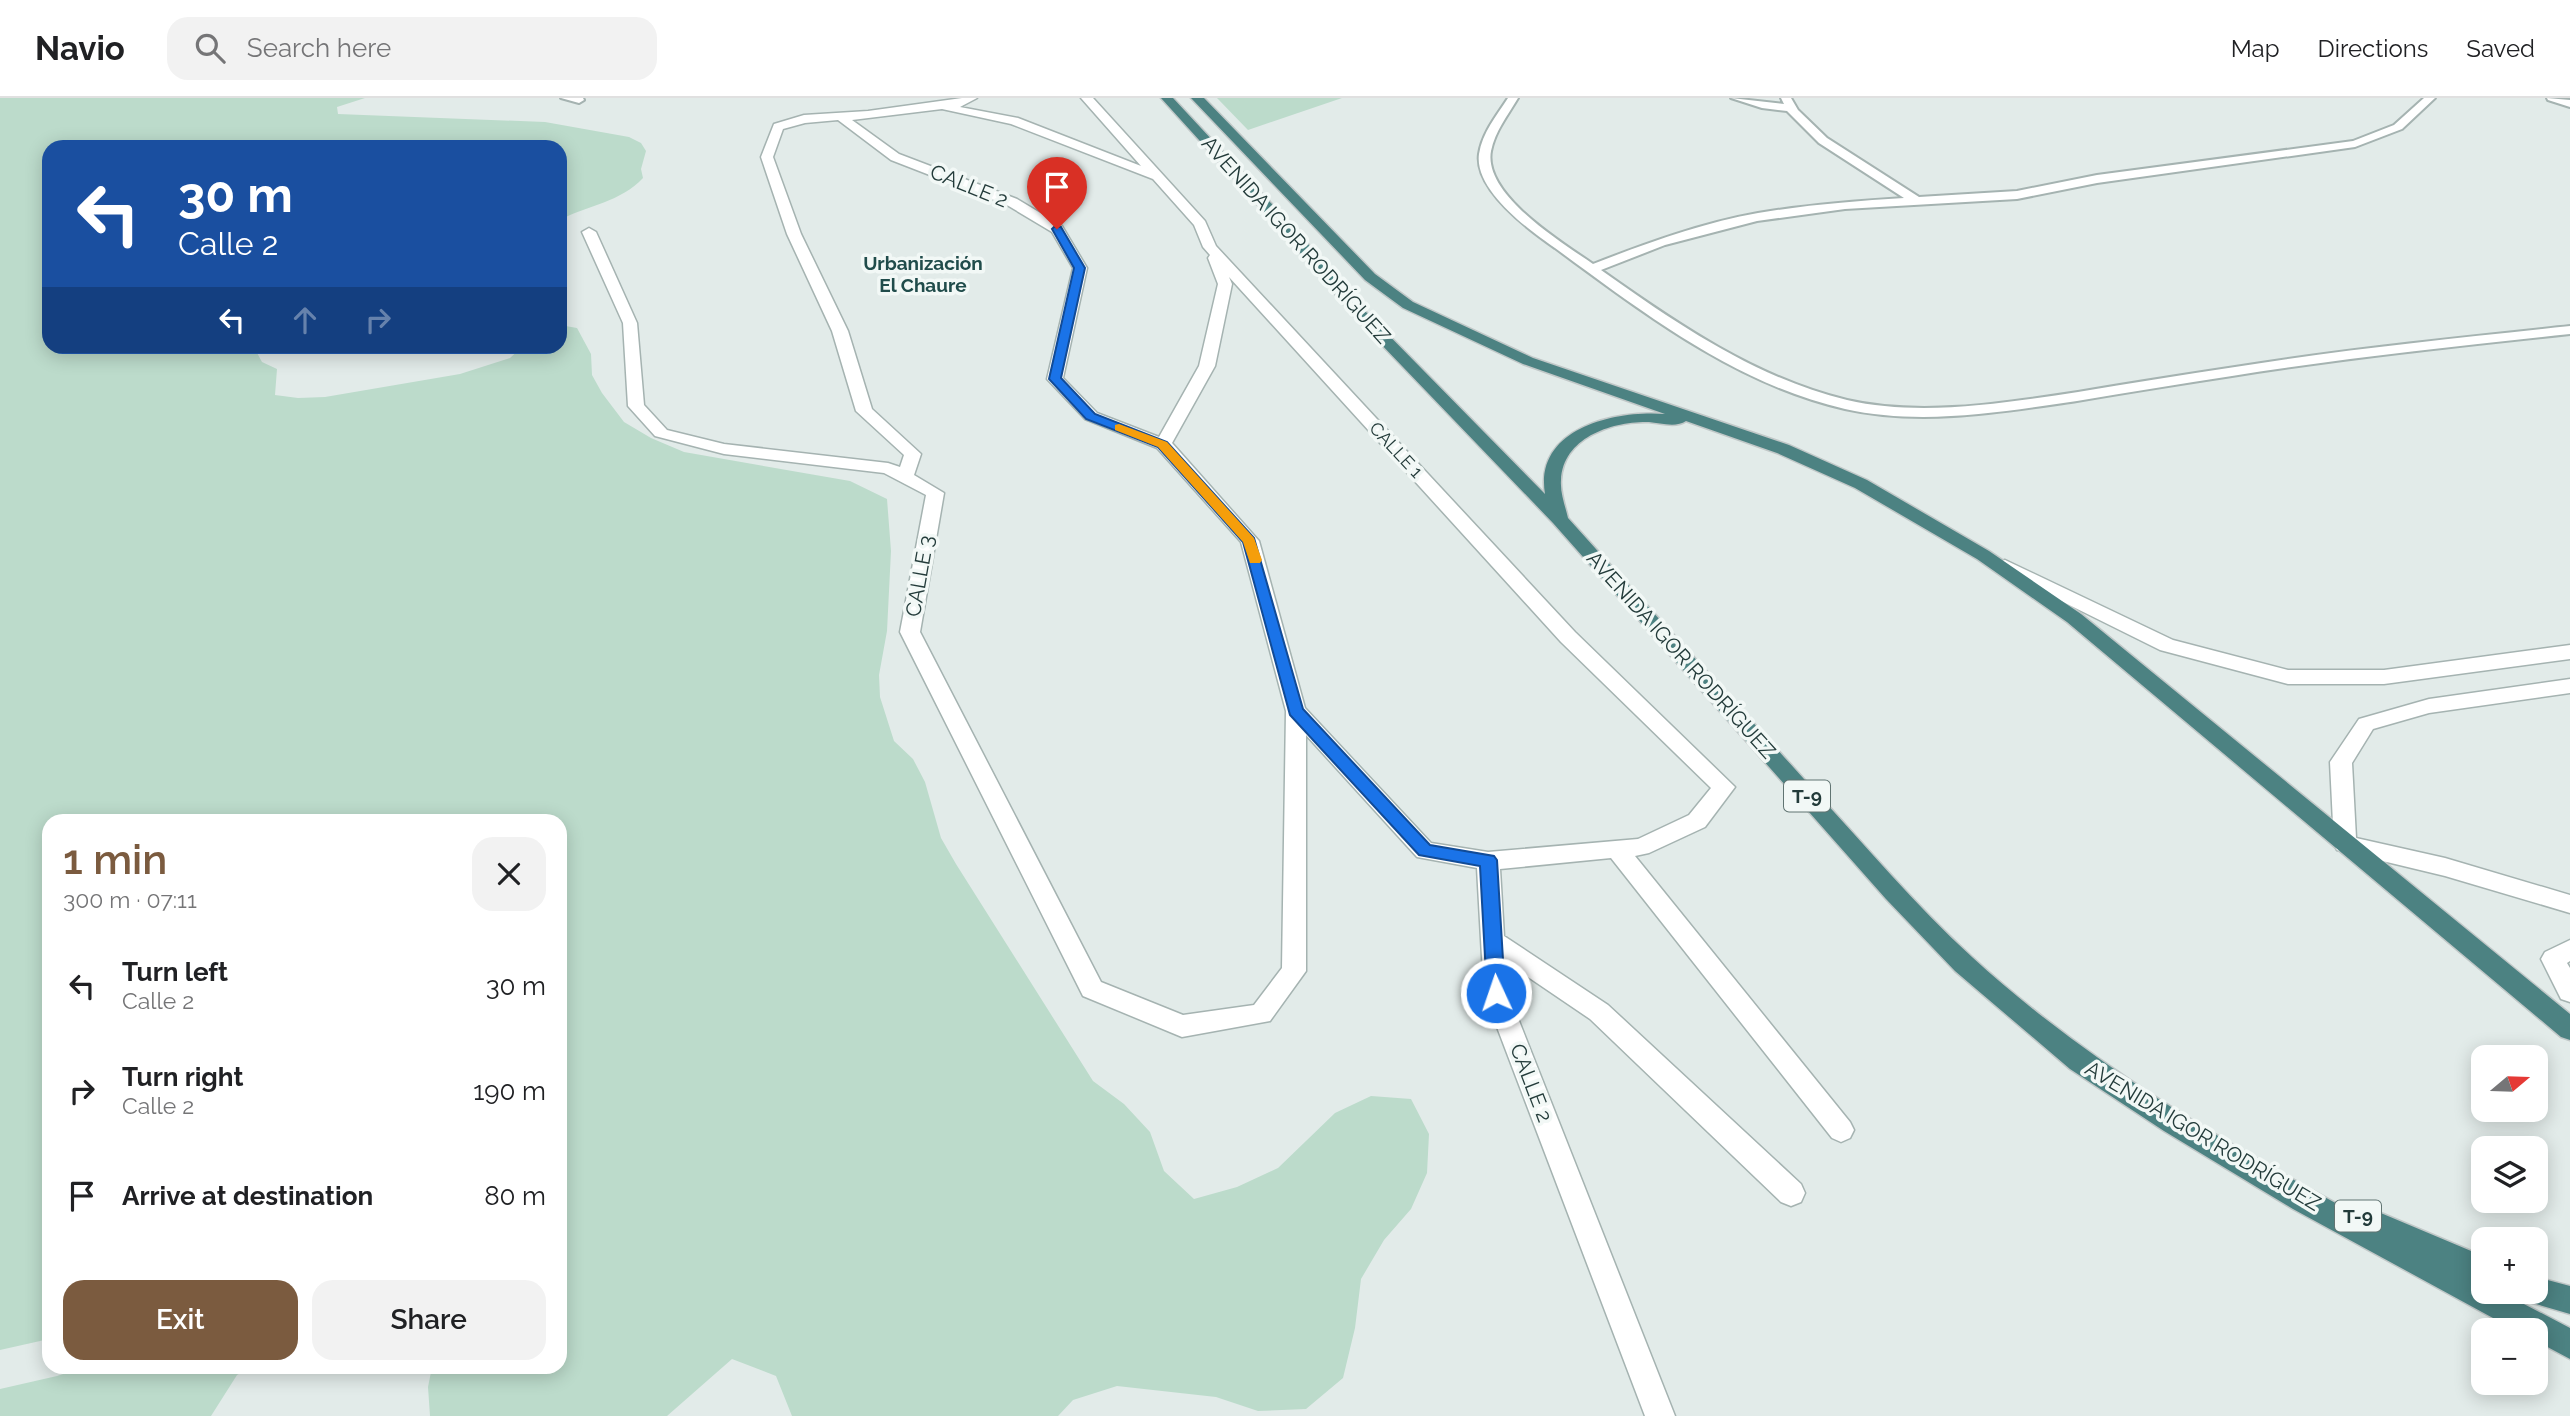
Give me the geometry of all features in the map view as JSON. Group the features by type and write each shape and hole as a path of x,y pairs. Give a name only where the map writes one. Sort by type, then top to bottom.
{"highway":[{"name":"AVENIDA IGOR RODRÍGUEZ","path":"1167,98 1291,233 1359,312 1559,519 1894,893 1964,964 2079,1061 2173,1123 2570,1344"},
{"name":"AVENIDA IGOR RODRÍGUEZ","path":"1197,98 1370,278 1408,305 1528,361 1783,449 1861,484 1983,555 2074,618 2570,1029"},
{"path":"1559,519 1552,480 1559,457 1572,440 1588,427 1621,419 1657,417 1715,425"},
{"name":"T-9","path":"2234,1159 2423,1246 2471,1265"},
{"path":"2548,1294 2570,1300"}],"street":[{"path":"589,232 630,323 636,406 662,433 724,449 888,468 905,477 913,454 864,411 840,331 794,234 767,157 778,127 804,119 962,103 971,98"},
{"name":"CALLE 1","path":"1087,98 1200,224 1210,247 1568,637 1724,787 1697,821 1641,847 1616,850"},
{"path":"938,106 1014,121 1159,177"},
{"name":"CALLE 2","path":"841,117 895,157 1012,202 1057,229 1080,268 1055,379 1091,416 1163,444 1250,541 1296,711 1425,851 1488,860 1496,993 1660,1416"},
{"path":"1163,444 1207,366 1225,284 1210,247"},
{"name":"CALLE 3","path":"905,477 935,493 910,632 1092,989 1182,1026 1261,1014 1294,971 1296,711"},
{"path":"1983,555 2167,645 2288,677 2385,677 2570,652"},
{"path":"2570,686 2429,706 2367,724 2341,762 2345,844 2445,867 2570,904"},
{"path":"1488,860 1616,850 1841,1130"},
{"path":"1493,941 1599,1012 1791,1193"},
{"path":"2570,950 2553,959 2570,992"}],"lane":[{"path":"566,98 579,100"},
{"path":"1513,98 1497,120 1488,141 1485,165 1506,202 1522,219 1657,315 1724,357 1758,374 1848,405 1905,411 1962,412 2003,408 2350,354 2570,330"},
{"path":"1736,98 1762,105 1787,103 1814,134 1917,201"},
{"path":"1592,269 1661,242 1746,219 1823,208 2017,195 2097,179 2336,148 2386,134 2408,120 2430,98"},
{"path":"2552,98 2570,104"}],"green space":[{"path":"0,98 365,98 337,107 338,114 545,122 629,137 641,143 646,151 641,169 643,178 625,193 567,217 567,140 42,140 42,354 258,354 262,362 277,369 275,395 325,397 460,374 510,358 514,354 567,354 567,326 577,328 591,354 592,375 602,393 624,422 651,438 684,452 850,481 887,499 891,551 887,631 879,675 880,697 894,741 913,759 925,782 941,838 956,864 1093,1081 1124,1104 1150,1132 1164,1171 1194,1199 1237,1187 1278,1168 1335,1113 1371,1096 1411,1099 1429,1134 1427,1173 1411,1209 1384,1240 1361,1279 1355,1328 1343,1378 1306,1409 1258,1411 1216,1397 1117,1386 1073,1400 1058,1416 792,1416 776,1376 732,1359 667,1416 430,1416 428,1387 431,1374 567,1374 567,814 42,814 42,1341 0,1350"},
{"path":"1217,98 1342,98 1248,130"},
{"path":"239,1374 211,1416 0,1416 0,1389 57,1376"}],"slow traffic":[{"path":"1119,427 1163,444 1250,541 1255,560"}],"district":[{"name":"Urbanización El Chaure","path":"923,274"}],"route":[{"path":"1057,229 1080,268 1055,379 1091,416 1163,444 1250,541 1296,711 1425,851 1488,860 1496,993"}]}
